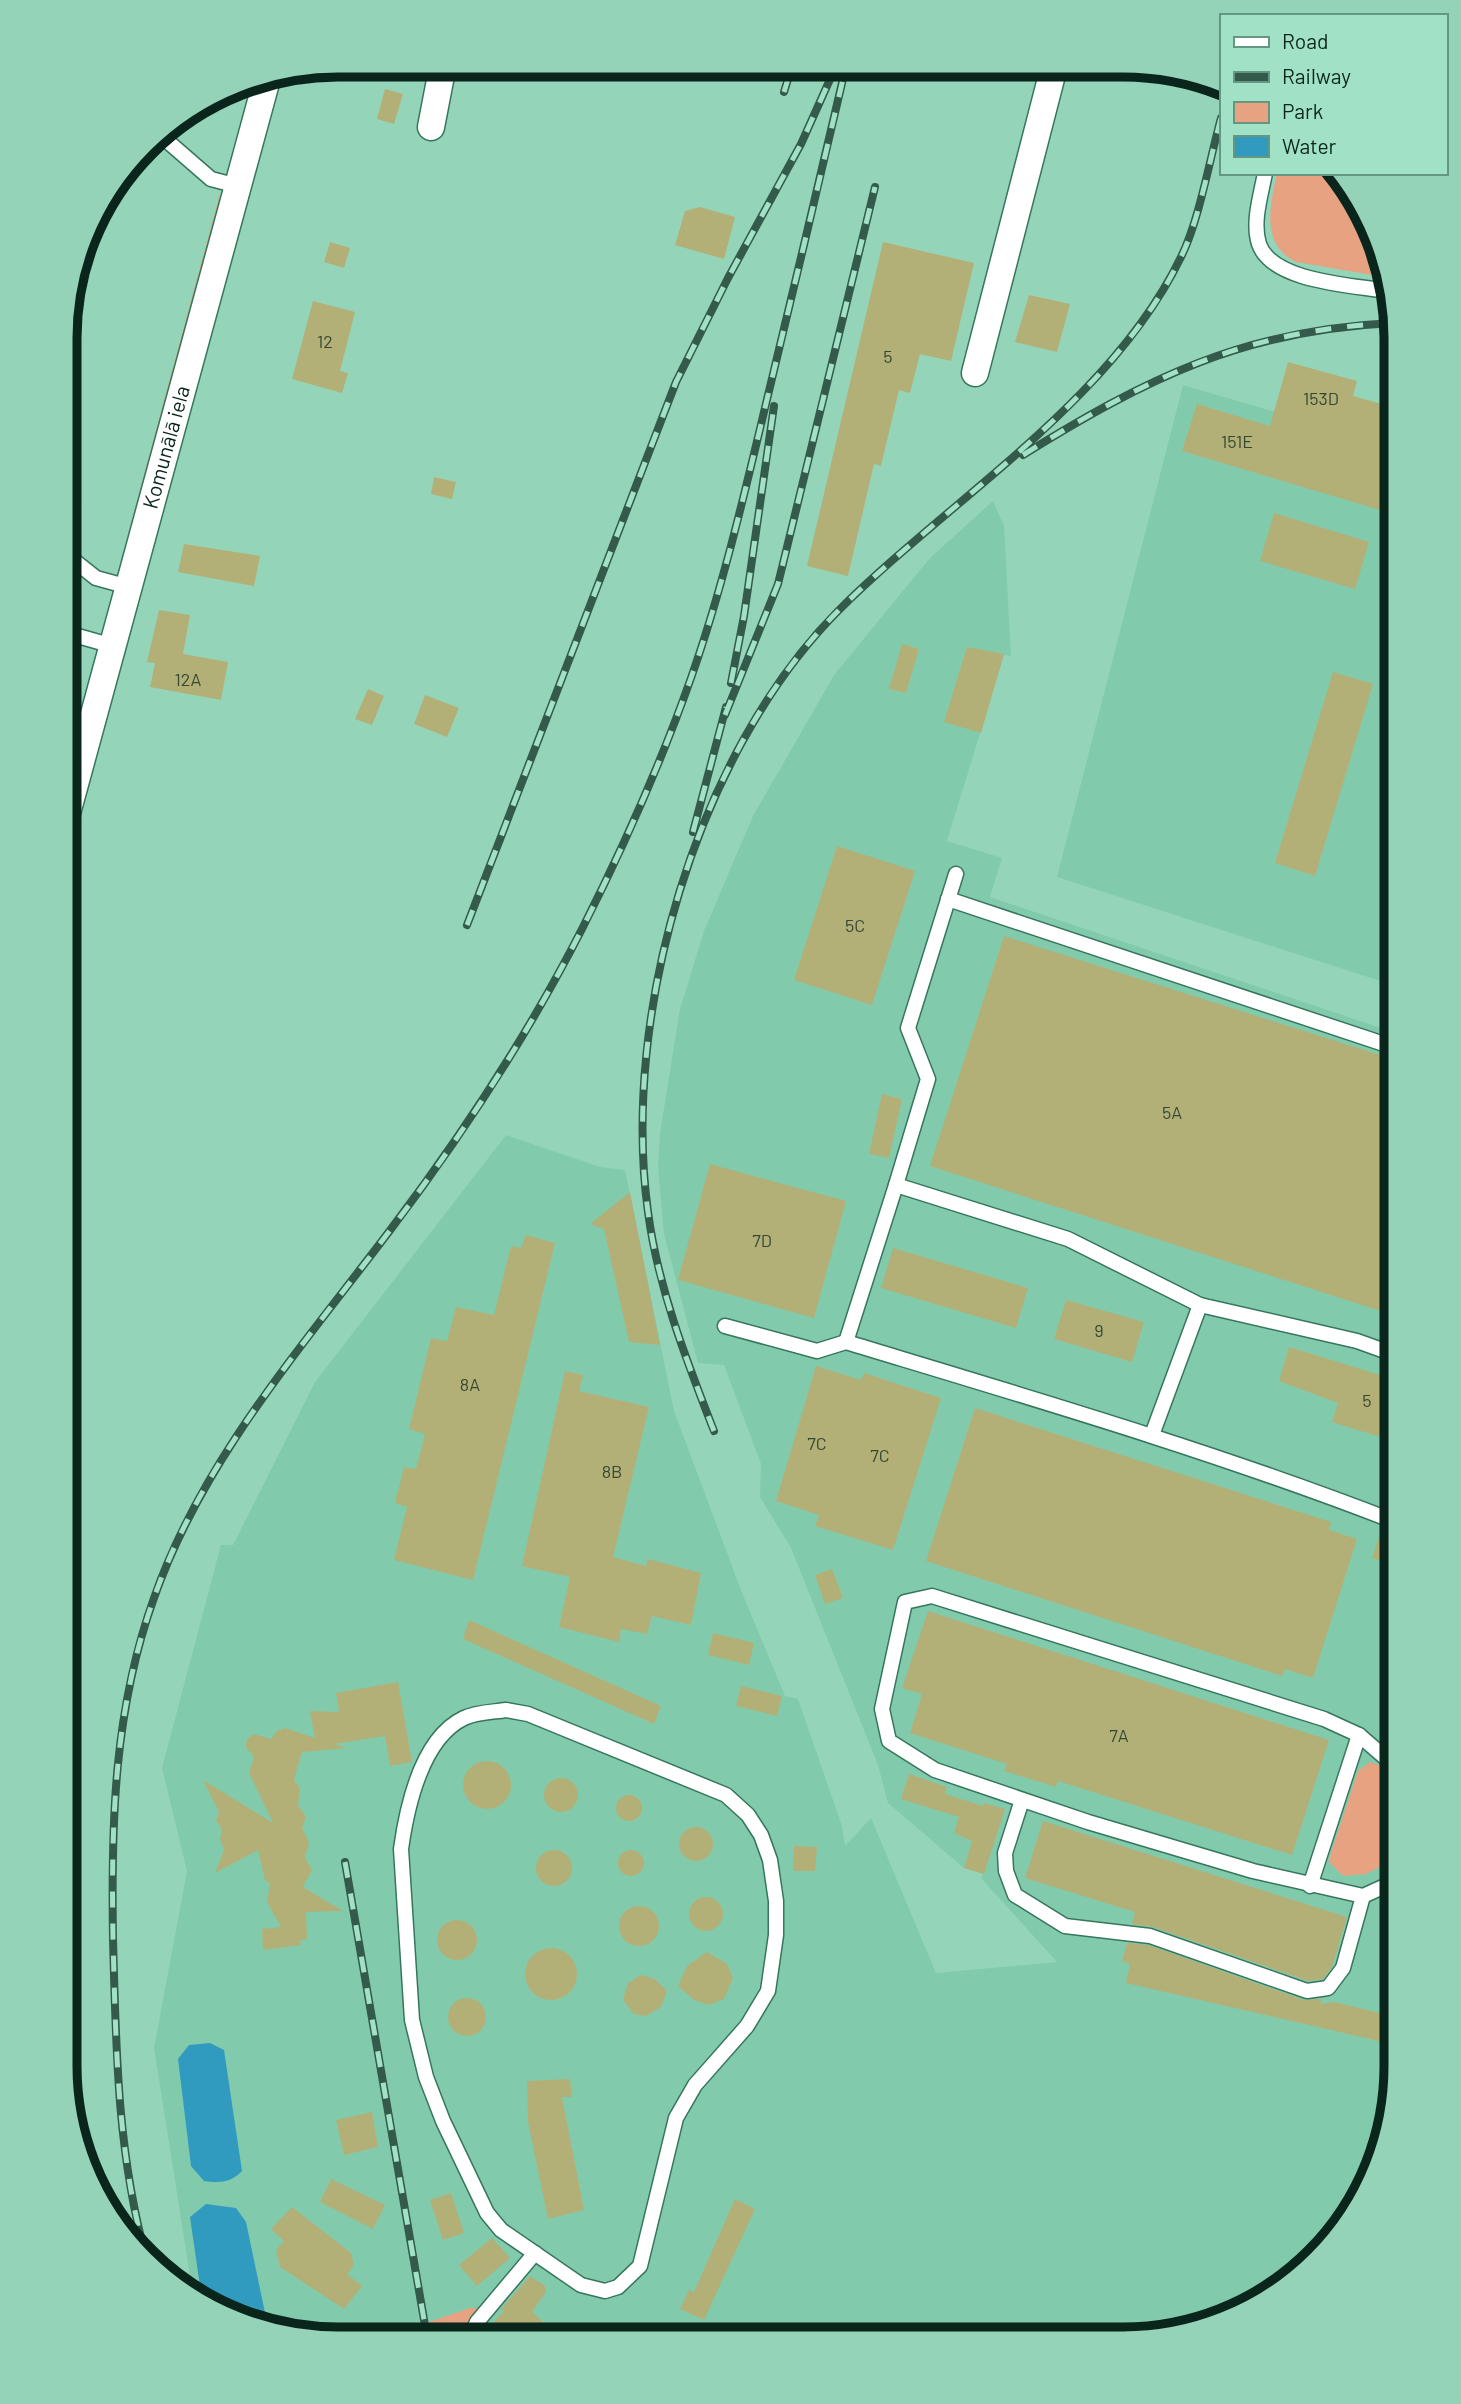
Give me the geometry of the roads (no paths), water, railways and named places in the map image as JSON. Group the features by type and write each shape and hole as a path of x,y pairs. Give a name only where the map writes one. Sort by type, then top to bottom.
{"street":[{"path":"431,127 441,77"},
{"path":"975,373 1052,77"},
{"name":"Komunālā iela","path":"77,777 265,88"}],"lane":[{"path":"167,141 211,179 238,186"},
{"path":"1265,175 1256,229 1265,256 1275,266 1294,274 1379,290"},
{"path":"77,563 96,578 129,587"},
{"path":"77,635 113,646"},
{"path":"846,1342 928,1079 908,1028 956,874"},
{"path":"948,899 1384,1044"},
{"path":"896,1185 1068,1239 1200,1305 1357,1342 1384,1351"},
{"path":"1152,1435 1200,1305"},
{"path":"725,1326 817,1350 846,1342 1152,1435 1320,1492 1384,1517"},
{"path":"1384,1757 1359,1735 1324,1719 932,1596 905,1602 882,1709 888,1741 935,1770 1022,1800 1310,1886 1363,1896 1384,1886"},
{"path":"506,1710 528,1714 726,1795 748,1815 761,1835 771,1860 776,1901 773,1966 768,1991 747,2026 695,2085 676,2119 640,2266 618,2287 605,2291 581,2286 535,2253 501,2230 487,2213 443,2121 426,2077 412,2020 405,1931 401,1849 405,1823 428,1749 447,1728 465,1717 506,1710"},
{"path":"1310,1886 1359,1735"},
{"path":"1022,1800 1005,1853 1006,1871 1014,1895 1065,1927 1150,1936 1307,1990 1328,1988 1343,1968 1363,1896"},
{"path":"475,2327 535,2253"}],"water":[{"path":"210,2043 224,2050 242,2171 229,2180 220,2182 204,2181 191,2166 178,2059 189,2045"},
{"path":"206,2204 236,2208 246,2222 266,2316 238,2307 200,2287 190,2217"}],"railway":[{"path":"784,92 789,77"},
{"path":"467,925 676,382 728,278 801,144 831,77"},
{"path":"141,2237 129,2178 117,2059 113,1852 123,1724 130,1682 154,1598 199,1498 227,1451 290,1360 444,1157 517,1045 582,929 627,836 679,710 703,643 724,571 843,77"},
{"path":"714,1431 683,1350 659,1268 648,1212 643,1135 646,1055 659,973 680,891 708,812 745,738 788,670 838,611 1071,403 1114,358 1151,309 1187,242 1199,208 1220,122"},
{"path":"725,715 778,584 875,187"},
{"path":"1023,455 1112,403 1199,363 1290,336 1383,324"},
{"path":"731,683 744,616 774,406"},
{"path":"693,832 726,707"},
{"path":"345,1862 425,2327"}]}
